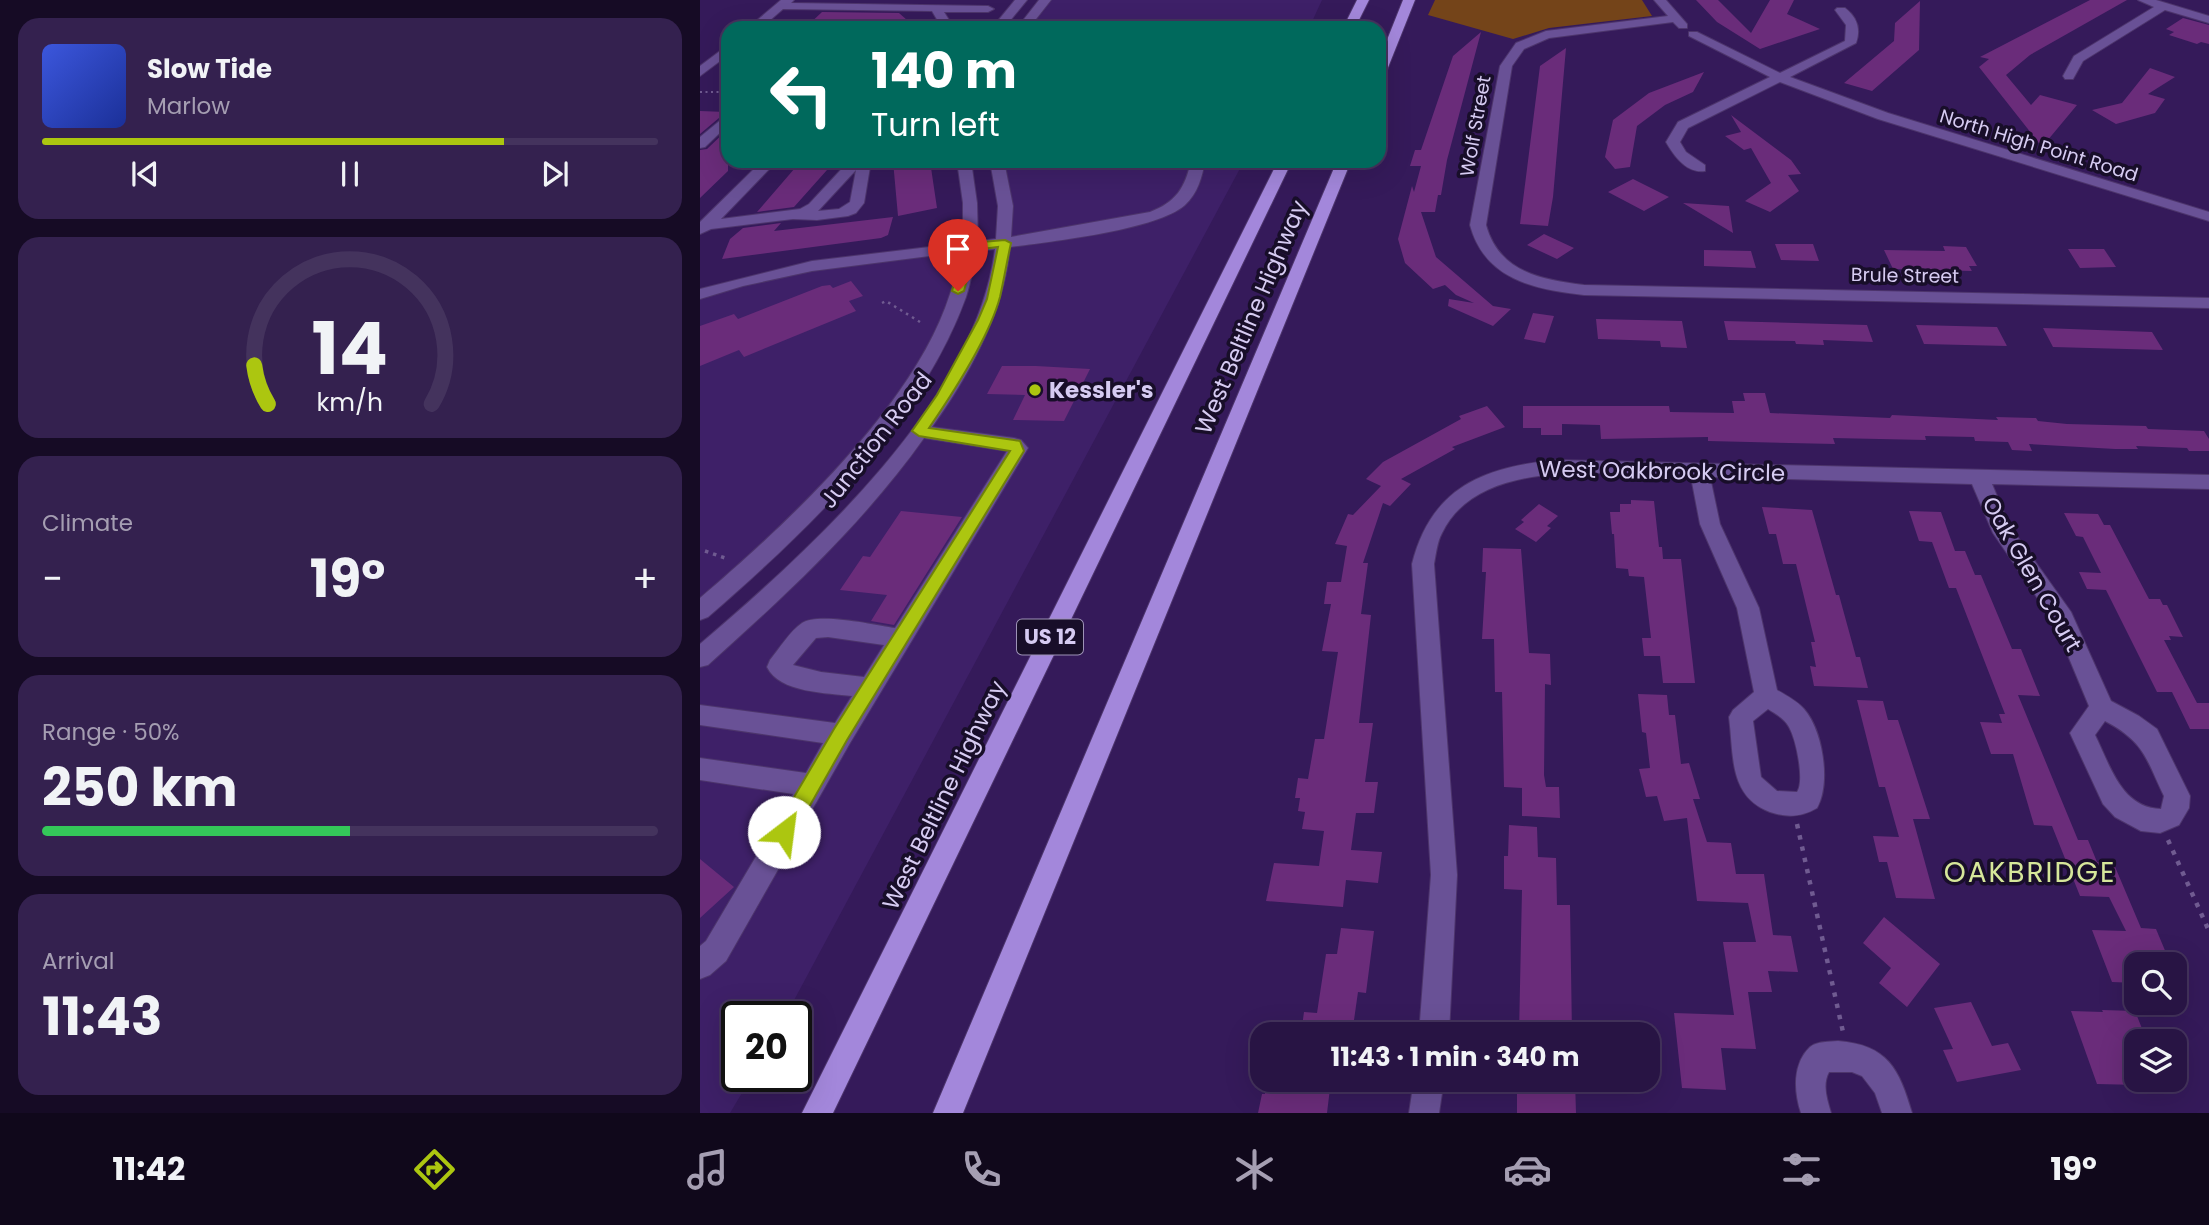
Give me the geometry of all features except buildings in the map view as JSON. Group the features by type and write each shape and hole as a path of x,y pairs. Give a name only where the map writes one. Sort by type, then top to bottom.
{"highway":[{"path":"1352,21 1363,0"},
{"path":"1386,58 1409,0"},
{"name":"West Beltline Highway","path":"817,1113 1282,168"},
{"name":"West Beltline Highway","path":"948,1113 1341,168"}],"street":[{"path":"1004,21 1021,0"},
{"path":"1028,21 1045,0"},
{"name":"North High Point Road","path":"1660,0 1675,18 1727,61 1853,111 1883,116 2209,217"},
{"path":"2144,0 2209,20"},
{"path":"762,21 784,3 988,9"},
{"path":"2068,76 2078,59 2163,6"},
{"path":"936,8 944,21"},
{"path":"1700,168 1681,155 1673,142 1683,125 1850,43 1852,27 1849,15 1841,10"},
{"name":"Wolf Street","path":"1600,290 1566,288 1512,271 1496,261 1479,237 1479,216 1506,66 1520,46 1546,35 1675,18"},
{"path":"700,72 721,55"},
{"path":"700,144 721,124"},
{"path":"705,222 763,168"},
{"path":"788,217 814,207 850,168"},
{"path":"705,222 847,212 857,205 863,189 864,168"},
{"name":"Junction Road","path":"700,611 796,524 835,484 878,433 905,394 943,330 964,275 970,247 971,202 965,168"},
{"name":"Junction Road","path":"700,658 830,539 871,493 943,397 993,299 1005,243 1007,215 998,168"},
{"path":"700,294 776,272 830,261 1005,243 1131,221 1173,209 1183,201 1195,168"},
{"name":"North High Point Road","path":"2185,210 2209,224"},
{"name":"Brule Street","path":"1600,290 2209,303"},
{"path":"700,964 716,951 841,734 1018,448 1014,445 919,431"},
{"name":"West Oakbrook Circle","path":"1435,1022 1444,875 1438,751 1423,564 1435,527 1455,503 1474,490 1512,474 1536,468 2209,482"},
{"path":"1699,470 1710,524 1748,608 1767,696 1787,709 1800,722 1816,780 1807,800 1793,806 1770,801 1757,792 1750,782 1741,717 1767,696"},
{"name":"Oak Glen Court","path":"1980,478 2000,528 2063,618 2102,708"},
{"path":"870,688 799,677 783,673 778,667 810,629 828,628 901,638"},
{"path":"2102,708 2131,723 2148,737 2176,796 2176,808 2170,817 2160,821 2141,819 2124,809 2112,796 2082,733 2102,708"},
{"path":"700,715 841,734"},
{"path":"700,769 811,785"},
{"path":"1816,1113 1808,1088 1811,1073 1821,1057 1847,1055 1863,1059 1882,1074 1891,1089 1897,1113"},
{"path":"1424,1113 1427,1092"}],"path":[{"path":"700,92 721,92"},
{"path":"882,303 886,301 920,322"},
{"path":"705,551 725,558"},
{"path":"1793,806 1847,1055"},
{"path":"2160,821 2209,930"}],"shaded area":[{"path":"1045,0 1322,0 1312,21 1028,21"},
{"path":"1435,0 1642,0 1652,16 1549,28 1513,39 1428,15"},
{"path":"997,168 1240,168 794,1001 721,1001 721,1092 742,1092 730,1113 700,1113 700,658 830,539 943,397 1003,255"},
{"path":"970,247 953,306 878,433 700,611 700,294 776,272"}],"place":[{"name":"Kessler's","path":"1035,390"}],"district":[{"name":"OAKBRIDGE","path":"2030,872"}],"route":[{"path":"784,832 841,734 1018,448 1014,445 919,431 968,355 993,299 1005,243 970,247 958,291"}]}
